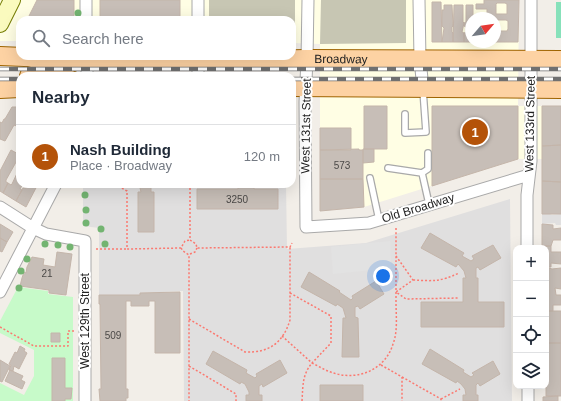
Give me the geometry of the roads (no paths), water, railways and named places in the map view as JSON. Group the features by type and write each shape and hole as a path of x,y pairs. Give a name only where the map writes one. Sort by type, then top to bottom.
{"main road":[{"path":"0,24 12,0"},
{"name":"Broadway","path":"0,56 16,58"},
{"name":"Broadway","path":"35,60 87,66 198,64 285,60"},
{"name":"Broadway","path":"296,60 561,60"},
{"path":"41,72 66,64 87,66"},
{"path":"0,77 16,77"},
{"path":"299,87 531,90 561,89"},
{"path":"0,89 16,88"}],"street":[{"path":"86,0 86,16"},
{"path":"198,0 198,16"},
{"name":"West 131st Street","path":"306,227 299,87 307,59 308,0"},
{"path":"419,0 420,60 423,88"},
{"name":"West 133rd Street","path":"527,245 527,195 530,161 531,0"},
{"name":"Old Broadway","path":"306,227 369,223 529,175"},
{"path":"0,292 54,188"},
{"path":"0,207 33,228"},
{"name":"West 129th Street","path":"33,228 46,234 85,241 85,401"},
{"path":"528,389 528,401"}],"lane":[{"path":"405,114 405,133 426,132 423,88"},
{"path":"388,168 422,173 428,169 428,153"},
{"path":"422,173 429,204"},
{"path":"370,178 379,220"}],"railway":[{"path":"0,69 561,69"},
{"path":"0,79 16,79"},
{"path":"296,79 561,79"}],"place":[{"name":"Nash Building","path":"475,132"}]}
